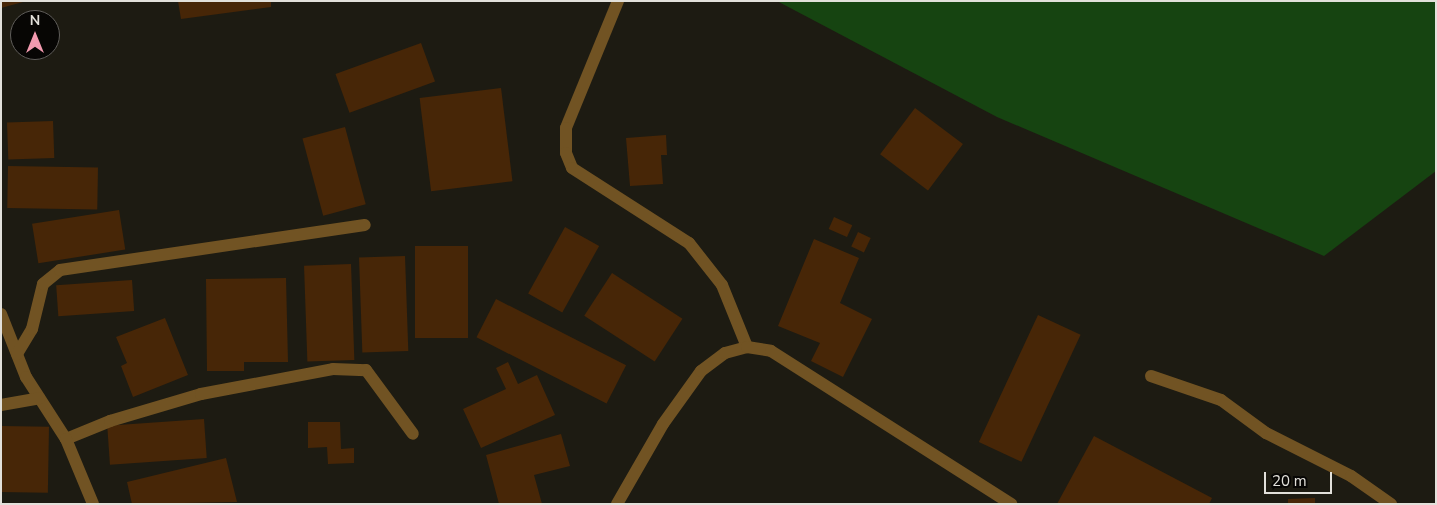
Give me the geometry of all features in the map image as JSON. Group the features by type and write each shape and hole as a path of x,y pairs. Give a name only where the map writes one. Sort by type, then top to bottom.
{"street":[{"path":"618,1 566,128 566,153 572,168 689,243 722,285 747,347"},
{"path":"17,354 32,329 44,284 60,270 365,225"},
{"path":"1,314 17,354 39,398 66,438 93,504"},
{"path":"617,504 663,424 701,371 725,353 747,347 771,351 1011,504"},
{"path":"66,438 110,421 201,394 334,369 366,370 413,434"},
{"path":"1151,376 1221,400 1266,433 1351,476 1391,504"},
{"path":"1,405 39,398"}],"green space":[{"path":"777,1 1436,1 1436,171 1324,256 997,117"}],"building":[{"path":"1,1 23,1 23,2 1,8"},
{"path":"178,1 271,1 271,7 181,19"},
{"path":"421,43 435,82 350,113 335,74"},
{"path":"501,88 512,181 431,191 420,98"},
{"path":"915,108 963,144 928,190 880,154"},
{"path":"53,121 54,158 8,160 7,123"},
{"path":"345,127 366,204 323,216 302,138"},
{"path":"666,135 667,155 661,155 663,184 630,186 626,138"},
{"path":"8,166 98,168 97,210 7,208"},
{"path":"119,210 125,250 38,263 32,224"},
{"path":"834,217 852,225 847,237 829,229"},
{"path":"565,227 599,246 562,312 528,293"},
{"path":"858,232 871,238 864,252 851,247"},
{"path":"814,239 859,258 840,303 872,319 843,377 811,361 820,343 778,326"},
{"path":"415,246 468,246 468,338 415,338"},
{"path":"405,256 408,351 362,353 359,258"},
{"path":"351,264 354,360 307,362 304,266"},
{"path":"612,273 682,319 655,362 584,316"},
{"path":"286,278 288,362 244,362 244,371 207,371 206,279"},
{"path":"132,280 134,311 58,316 56,285"},
{"path":"496,299 626,365 607,404 476,337"},
{"path":"1038,315 1081,335 1021,462 979,442"},
{"path":"165,318 188,375 133,397 121,366 127,363 116,337"},
{"path":"508,362 518,384 537,375 555,415 481,448 463,409 506,389 496,368"},
{"path":"204,419 207,458 110,465 107,426"},
{"path":"308,422 340,422 341,449 354,448 354,463 328,464 327,447 308,448"},
{"path":"1,426 49,427 48,493 1,492"},
{"path":"561,434 570,466 534,475 542,504 499,504 486,455"},
{"path":"1094,436 1212,498 1209,504 1057,504"},
{"path":"226,458 237,502 132,504 127,482"},
{"path":"1315,498 1315,504 1288,504 1288,499"}]}
